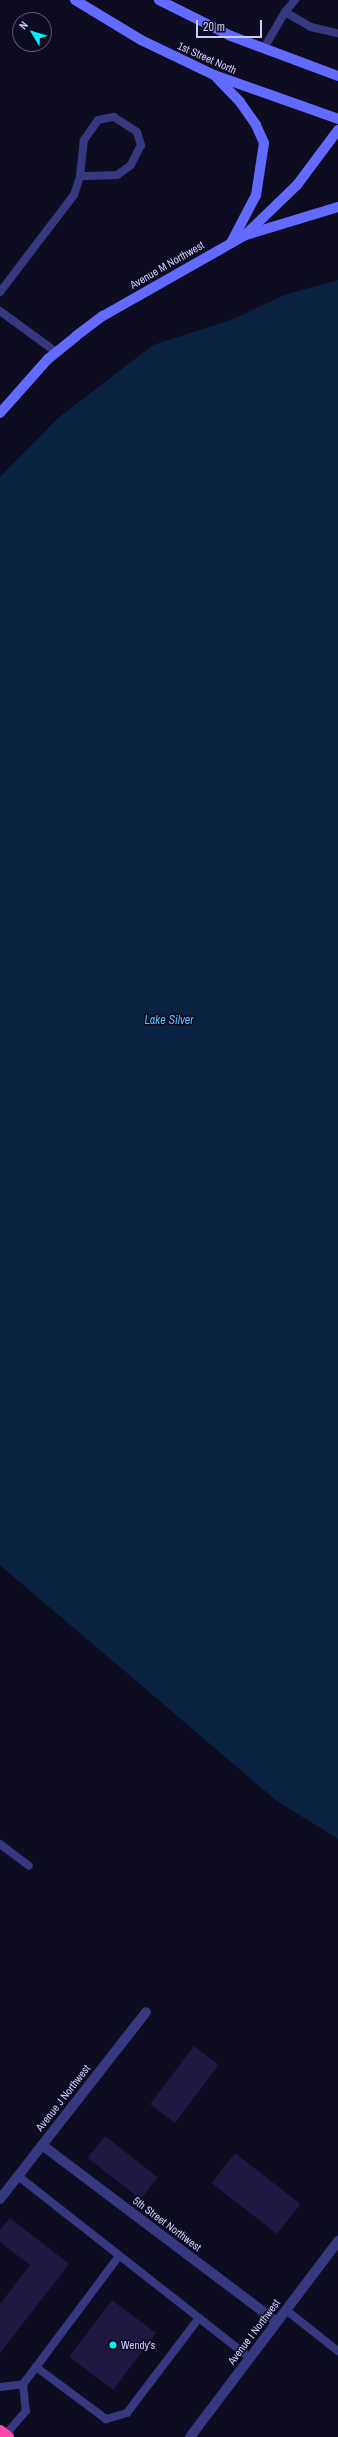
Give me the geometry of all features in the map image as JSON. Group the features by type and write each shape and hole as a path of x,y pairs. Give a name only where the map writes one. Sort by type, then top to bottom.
{"main road":[{"path":"160,0 231,36 338,76"},
{"name":"1st Street North","path":"79,1 141,40 214,75 338,119"},
{"path":"214,75 240,102 256,125 264,143 256,195 231,243"},
{"name":"Avenue M Northwest","path":"0,413 56,352 103,316 244,236 297,185 338,130"},
{"path":"244,236 338,206"}],"street":[{"name":"Avenue J Northwest","path":"0,2199 146,2012"},
{"name":"5th Street Northwest","path":"42,2145 277,2322"},
{"name":"Avenue I Northwest","path":"190,2437 338,2241"}],"lane":[{"path":"264,48 285,12 295,0"},
{"path":"285,12 311,27 338,33"},
{"path":"0,292 74,195 80,176 84,140 98,120 114,117 137,132 141,145 131,165 116,175 80,176"},
{"path":"0,310 56,352"},
{"path":"0,1844 29,1866"},
{"path":"18,2176 250,2358"},
{"path":"4,2434 26,2410 23,2384 119,2256"},
{"path":"286,2310 338,2351"},
{"path":"36,2367 106,2419 127,2413 199,2318"},
{"path":"0,2387 23,2384"}],"water":[{"name":"Lake Silver","path":"338,280 338,1839 277,1801 0,1565 0,477 57,419 153,345 231,320 284,295"}],"building":[{"path":"194,2046 219,2065 175,2123 150,2104"},
{"path":"105,2136 158,2177 141,2199 88,2158"},
{"path":"235,2153 300,2204 277,2234 212,2183"},
{"path":"10,2218 69,2264 0,2353 0,2304 30,2265 0,2242 0,2230"},
{"name":"Wendy's","path":"112,2300 156,2333 113,2390 69,2357"}],"place":[{"name":"Wendy's","path":"113,2345"}]}
